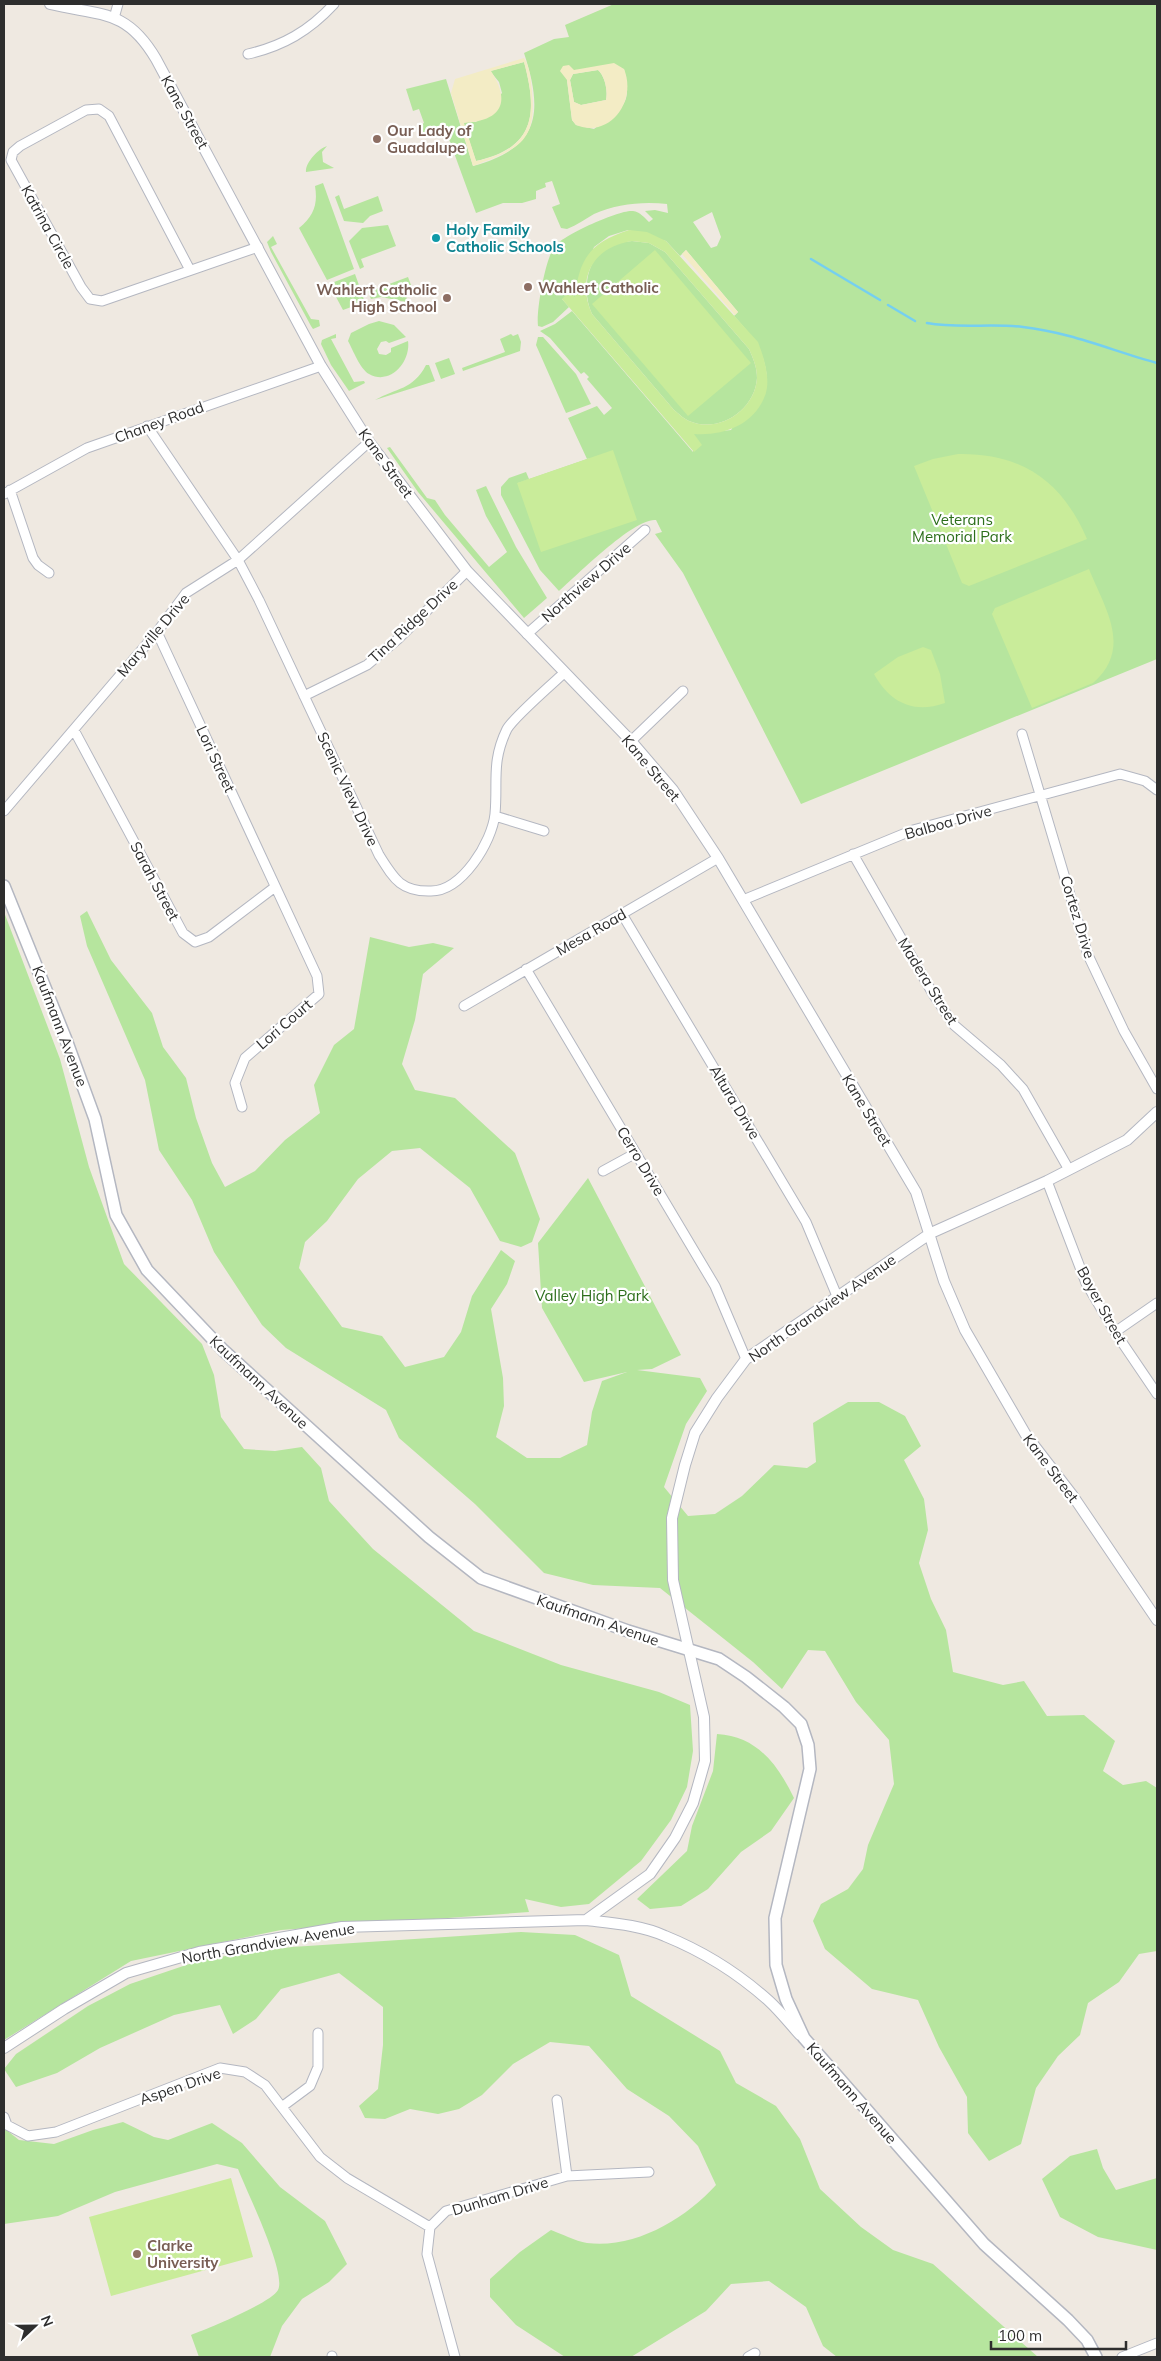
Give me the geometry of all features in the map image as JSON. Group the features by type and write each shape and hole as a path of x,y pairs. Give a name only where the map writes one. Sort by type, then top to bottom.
{"main road":[{"name":"Kaufmann Avenue","path":"4,886 65,1037 95,1119 116,1215 147,1270 223,1350 429,1537 481,1578 719,1660 746,1677 801,1724 808,1746 810,1769 775,1918 776,1965 786,1999 804,2038 984,2244 1068,2320 1087,2340 1096,2357"}],"street":[{"name":"Kane Street","path":"50,4 95,11 114,18 132,28 150,48 321,366 368,442 467,571 631,742 673,790 718,858 916,1192 931,1233 944,1280 965,1330 1021,1428 1073,1496 1157,1619"},
{"path":"114,18 118,4"},
{"path":"248,54 293,39 316,23 334,4"},
{"name":"Katrina Circle","path":"190,270 109,116 99,109 86,110 20,146 13,152 10,160 81,287 90,298 102,300 258,248"},
{"name":"Chaney Road","path":"7,492 87,448 321,366"},
{"name":"Scenic View Drive","path":"147,426 238,560 259,600 379,855 394,879 414,892 437,891 460,879 481,854 494,816 496,756 508,727 564,673"},
{"name":"Maryville Drive","path":"4,811 157,632 186,593 238,560 368,442"},
{"path":"7,492 33,558 38,565 49,572"},
{"name":"Northview Drive","path":"527,634 645,530"},
{"name":"Tina Ridge Drive","path":"304,696 367,665 398,639 467,571"},
{"name":"Lori Street","path":"157,632 275,887"},
{"path":"631,742 683,691"},
{"name":"Sarah Street","path":"74,730 178,924 183,933 189,938 195,942 209,937 275,887"},
{"name":"Cortez Drive","path":"1022,734 1088,955 1124,1031 1157,1089"},
{"name":"Balboa Drive","path":"743,900 913,830 1120,774 1145,781 1157,790"},
{"path":"494,816 544,831"},
{"name":"Madera Street","path":"853,854 933,994 954,1025 1001,1065 1024,1089 1068,1168"},
{"name":"Mesa Road","path":"464,1006 718,858"},
{"name":"Lori Court","path":"242,1107 235,1082 245,1058 319,994 317,976 275,887"},
{"name":"Altura Drive","path":"622,914 806,1222 837,1296"},
{"name":"Cerro Drive","path":"526,969 715,1286 746,1359"},
{"name":"North Grandview Avenue","path":"586,1920 650,1874 676,1838 693,1802 705,1761 704,1717 673,1580 672,1518 684,1465 696,1433 717,1398 746,1359 931,1233 1047,1181 1068,1168 1126,1140 1157,1112"},
{"path":"603,1171 636,1153"},
{"name":"Boyer Street","path":"1047,1181 1086,1283 1115,1332 1157,1394"},
{"path":"1115,1332 1157,1303"},
{"name":"North Grandview Avenue","path":"4,2048 64,2009 126,1973 199,1952 342,1927 586,1920 611,1923 664,1935 701,1954 736,1975 769,2001 804,2038"},
{"path":"283,2106 310,2086 318,2067 318,2033"},
{"name":"Aspen Drive","path":"4,2117 8,2125 28,2136 56,2132 220,2068 245,2072 265,2085 283,2106 320,2157 347,2178 430,2227"},
{"path":"557,2100 567,2176"},
{"name":"Dunham Drive","path":"430,2227 446,2211 567,2176 649,2172"},
{"path":"430,2227 427,2254 455,2357"},
{"path":"1122,2357 1157,2344"}],"green space":[{"name":"Veterans Memorial Park","path":"614,4 1157,4 1157,659 801,804 683,573 655,534 662,532 656,520 647,522 621,537 606,548 559,591 540,570 501,495 501,487 509,478 526,472 529,479 518,483 613,450 587,459 568,418 597,406 604,415 612,408 587,379 589,377 584,372 581,374 550,338 540,331 555,324 572,311 693,452 693,434 731,430 767,377 760,350 747,330 734,316 738,312 686,250 680,256 666,241 628,230 609,236 594,247 575,297 562,299 569,307 553,322 542,327 538,326 538,309 544,274 554,247 559,242 591,224 616,214 633,211 642,215 649,222 653,219 645,211 655,210 668,213 667,204 639,203 620,206 594,214 567,229 561,228 552,207 560,204 552,181 545,183 546,187 536,191 536,199 522,203 503,203 476,213 446,131 423,138 418,126 424,123 419,109 413,111 406,89 446,79 473,166 512,149 531,126 534,111 534,94 524,53 554,39 569,37 565,25","holes":["624,69 627,91 623,105 594,129 576,125 572,120 567,80 574,70","712,212 721,237 717,246 711,248 693,222"]},
{"path":"524,62 531,98 531,113 527,126 521,138 510,147 496,155 476,161 463,122 476,122 502,93 499,82 490,71"},
{"path":"598,70 605,84 606,100 581,105 574,102 570,80 573,74"},
{"path":"327,146 322,152 323,162 334,168 306,172 306,168 313,157"},
{"path":"323,183 354,269 327,280 299,228 314,209 316,198 315,186"},
{"path":"339,195 344,209 378,196 383,211 370,216 363,223 344,221 335,197"},
{"path":"388,225 396,246 361,259 364,267 360,269 349,241 362,228"},
{"path":"629,230 647,232 666,241 758,342 765,362 767,377 766,391 759,408 744,422 725,431 694,434 702,445 694,452 562,299 569,292 575,297 580,272 589,253 605,240","holes":["632,241 649,243 665,252 749,349 752,356 757,374 755,390 743,409 723,422 700,424 689,421 681,416 592,314 586,288 587,277 591,266 598,257 618,244"]},
{"path":"273,236 277,244 271,247 311,319 319,320 320,326 313,329 311,326 271,252 267,242"},
{"path":"632,241 649,243 665,252 749,349 756,370 755,390 743,409 723,422 700,424 689,421 674,410 592,314 587,294 587,284 592,264 606,248 616,243"},
{"path":"655,250 751,363 688,416 592,304"},
{"path":"355,274 365,302 343,310 329,284"},
{"path":"408,277 411,285 408,288 406,302 381,297 371,299 367,289 372,287 373,290"},
{"path":"379,321 394,325 406,337 389,343 386,341 381,342 377,349 379,354 386,355 391,352 391,348 408,341 408,349 403,363 398,370 385,377 377,377 366,372 348,341 351,333"},
{"path":"336,334 336,338 331,339 354,382 364,381 365,383 349,391 331,365 321,344 322,340"},
{"path":"511,334 513,336 518,334 521,342 520,351 463,371 462,368 505,352 500,339"},
{"path":"538,337 543,337 576,374 591,404 566,413 536,345"},
{"path":"449,358 455,374 441,379 435,363"},
{"path":"426,365 429,365 435,381 375,400 410,384"},
{"path":"390,447 427,498 435,500 445,515 489,567 507,552 486,516 476,490 486,486 516,547 547,598 524,618 418,492 387,448"},
{"path":"613,450 637,520 541,552 517,483"},
{"path":"958,454 981,455 1002,459 1020,465 1037,474 1052,486 1065,501 1087,539 969,586 962,583 914,466 933,459"},
{"path":"1089,569 1108,613 1112,628 1114,642 1112,656 1105,670 1093,683 1032,708 992,614 995,608"},
{"path":"923,647 931,650 940,674 945,703 923,707 904,704 887,692 874,674 898,657"},
{"name":"Valley High Park","path":"87,911 111,960 152,1013 163,1047 186,1078 196,1118 212,1163 225,1187 255,1171 285,1140 320,1113 314,1085 334,1045 354,1029 370,937 409,947 433,943 454,948 423,974 415,1020 402,1064 415,1090 455,1098 515,1153 540,1219 532,1242 521,1247 500,1241 470,1188 420,1148 392,1151 358,1179 327,1221 305,1242 299,1268 342,1327 382,1336 405,1367 444,1357 461,1332 472,1296 501,1250 515,1261 507,1284 491,1309 503,1378 504,1406 496,1437 527,1458 560,1458 587,1445 592,1412 602,1381 627,1372 584,1382 542,1308 538,1243 588,1178 681,1355 652,1369 637,1370 700,1378 707,1391 686,1424 664,1487 688,1516 715,1514 742,1496 774,1465 807,1468 816,1462 813,1423 848,1402 879,1402 905,1416 921,1446 904,1460 924,1499 928,1530 919,1563 931,1599 946,1630 953,1672 1003,1685 1024,1681 1047,1716 1084,1715 1115,1741 1103,1771 1123,1785 1146,1781 1157,1788 1157,1951 1139,1954 1119,1982 1088,2003 1080,2035 1058,2056 1036,2088 1021,2144 989,2161 968,2133 967,2097 939,2047 918,2000 872,1989 825,1949 813,1921 821,1904 848,1889 863,1869 868,1845 894,1784 889,1740 856,1702 825,1651 808,1650 782,1689 753,1662 660,1588 593,1585 544,1573 475,1504 399,1438 386,1410 286,1348 262,1325 214,1252 192,1200 159,1150 145,1080 87,946 80,916"},
{"path":"4,912 60,1059 89,1167 124,1264 202,1344 214,1375 221,1417 244,1449 275,1451 302,1447 321,1468 329,1501 373,1549 474,1631 561,1665 659,1692 690,1705 693,1751 687,1787 671,1820 641,1861 589,1904 561,1907 525,1899 529,1912 281,1930 131,1961 4,2040"},
{"path":"717,1734 744,1740 755,1746 781,1774 794,1798 771,1831 741,1852 708,1889 681,1906 650,1909 637,1899 687,1851 692,1826 713,1771"},
{"path":"521,1932 575,1935 619,1955 631,1996 720,2051 736,2083 776,2106 800,2139 820,2189 861,2227 893,2250 933,2264 1038,2357 837,2357 823,2346 806,2307 769,2281 731,2284 706,2311 631,2357 565,2357 516,2325 490,2297 490,2279 520,2252 551,2230 582,2242 605,2244 641,2236 674,2220 704,2198 716,2185 698,2146 669,2116 627,2089 589,2046 550,2042 513,2064 482,2095 459,2109 438,2114 410,2109 385,2119 365,2118 359,2106 378,2089 383,2045 383,2007 339,1973 281,1989 256,2019 233,2034 220,2005 174,2015 100,2048 57,2073 16,2087 4,2069 16,2054 88,2006 130,1984 204,1959 292,1947"},
{"path":"123,2122 154,2137 168,2140 212,2123 242,2143 280,2187 325,2221 347,2264 329,2282 302,2299 282,2326 270,2357 199,2357 191,2335 224,2322 264,2302 278,2290 277,2267 257,2212 238,2169 217,2164 115,2192 58,2216 4,2224 4,2128 19,2140 54,2144"},
{"path":"1097,2149 1103,2168 1116,2190 1157,2178 1157,2250 1098,2237 1060,2217 1042,2179 1070,2156"},
{"path":"231,2178 253,2257 111,2296 89,2217"}],"sand":[{"path":"524,58 530,74 533,109 527,134 521,142 501,155 473,166 451,93 455,79","holes":["524,62 528,80 531,113 521,138 510,148 496,155 476,161 464,123 487,118 495,114 499,108 501,92 491,71"]},
{"path":"614,63 624,69 627,93 624,104 610,122 600,127 589,128 576,125 572,120 567,80 560,71 563,66 569,65 574,70","holes":["598,70 605,84 606,100 581,105 574,102 570,80 573,74"]},
{"path":"686,250 738,312 735,315 682,254"}],"waterway":[{"path":"811,259 880,300"},
{"path":"888,305 915,321"},
{"path":"927,323 951,326 1011,326 1040,329 1074,337 1157,363"}],"place":[{"name":"Our Lady of Guadalupe","path":"377,139"},
{"name":"Holy Family Catholic Schools","path":"436,238"},
{"name":"Wahlert Catholic","path":"528,287"},
{"name":"Wahlert Catholic High School","path":"447,298"},
{"name":"Clarke University","path":"137,2254"}]}
